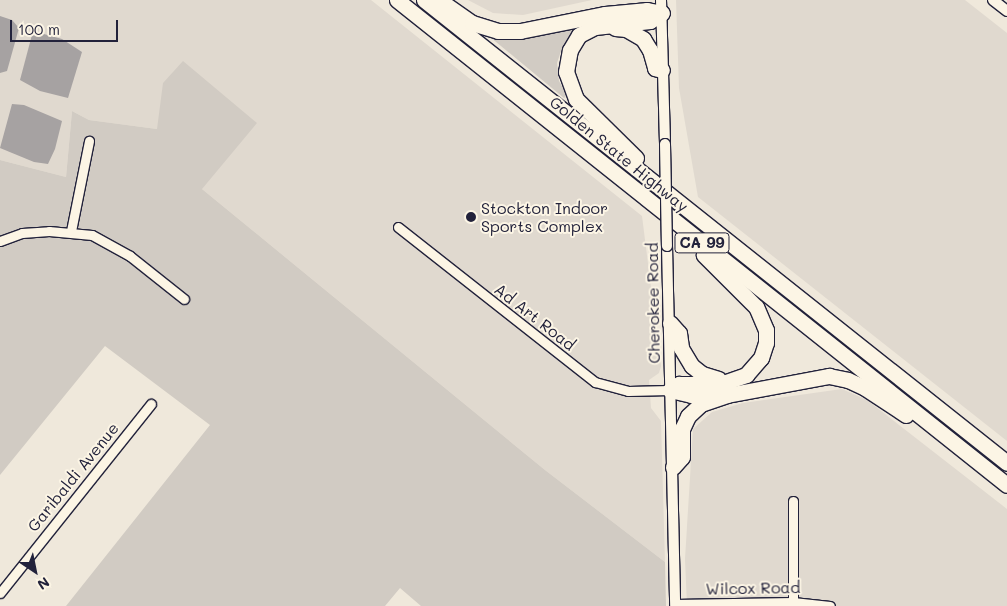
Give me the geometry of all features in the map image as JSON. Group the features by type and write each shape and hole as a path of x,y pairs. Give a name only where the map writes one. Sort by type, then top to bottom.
{"highway":[{"name":"Golden State Highway","path":"397,0 1007,485"},
{"name":"Golden State Highway","path":"424,0 1007,463"},
{"path":"439,0 472,23 498,31 520,31 606,19 650,21 662,6"},
{"path":"635,0 579,35 570,50 566,72 576,99 651,173 665,192"},
{"path":"606,19 643,39 650,50 655,68 662,70"},
{"path":"673,467 682,457 682,429 688,416 701,404 754,369 761,358 766,330 756,307 690,242 682,227"},
{"path":"670,323 679,333 681,348 692,366 727,388"},
{"path":"670,390 679,384 727,388 829,376 848,380 865,388 919,424 930,423"}],"street":[{"path":"993,0 1007,11"},
{"name":"Cherokee Road","path":"662,6 675,605"},
{"path":"71,231 89,141"},
{"name":"Ad Art Road","path":"398,227 595,382 628,391 670,390"},
{"path":"0,241 22,233 71,231 108,243 184,299"},
{"name":"Garibaldi Avenue","path":"0,593 152,404"},
{"path":"792,602 793,500"},
{"name":"Wilcox Road","path":"675,605 792,602 830,606"}],"shaded area":[{"path":"0,0 371,0 642,216 661,366 659,373 649,380 651,408 661,421 665,562 545,470 202,189 157,129 89,120 72,111 66,177 0,160"},
{"path":"468,0 592,0 523,15 493,13"},
{"path":"676,0 965,0 1007,33 1007,441 698,197 679,88"},
{"path":"0,16 12,20 19,28 7,71 0,73"},
{"path":"575,27 577,29 562,48 557,63 559,81 567,95 564,98 490,37 545,34"},
{"path":"33,31 62,39 82,52 68,98 40,91 20,80"},
{"path":"183,61 257,123 202,189 545,470 665,562 666,606 421,606 400,588 385,606 66,606 210,425 105,346 0,475 0,160 66,177 72,111 89,120 157,129 163,83"},
{"path":"12,104 24,105 62,121 55,149 48,164 34,162 0,148"},
{"path":"842,389 867,400 1007,509 1007,606 687,606 685,559 693,429 712,412 743,403"}],"place":[{"name":"Stockton Indoor Sports Complex","path":"471,217"}]}
